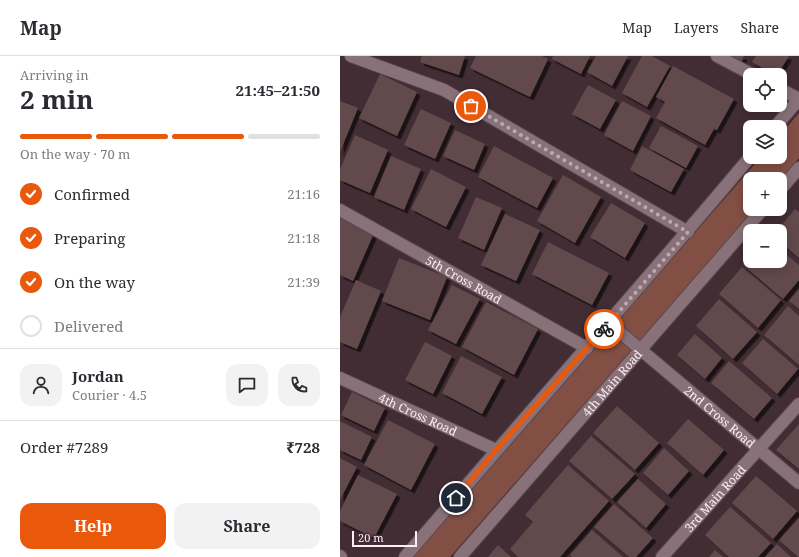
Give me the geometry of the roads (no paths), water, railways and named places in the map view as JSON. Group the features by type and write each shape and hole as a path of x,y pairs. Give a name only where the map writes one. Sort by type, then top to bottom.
{"street":[{"path":"351,56 444,90 688,232"},
{"path":"717,56 743,70"},
{"path":"781,120 799,99 787,93"},
{"path":"405,557 496,450 688,232 744,164"},
{"path":"787,182 799,168"},
{"name":"5th Cross Road","path":"340,210 587,348"},
{"name":"4th Main Road","path":"460,557 757,216"},
{"name":"2nd Cross Road","path":"609,323 799,484"},
{"name":"4th Cross Road","path":"340,378 496,450"},
{"name":"3rd Main Road","path":"662,557 799,404"}]}
